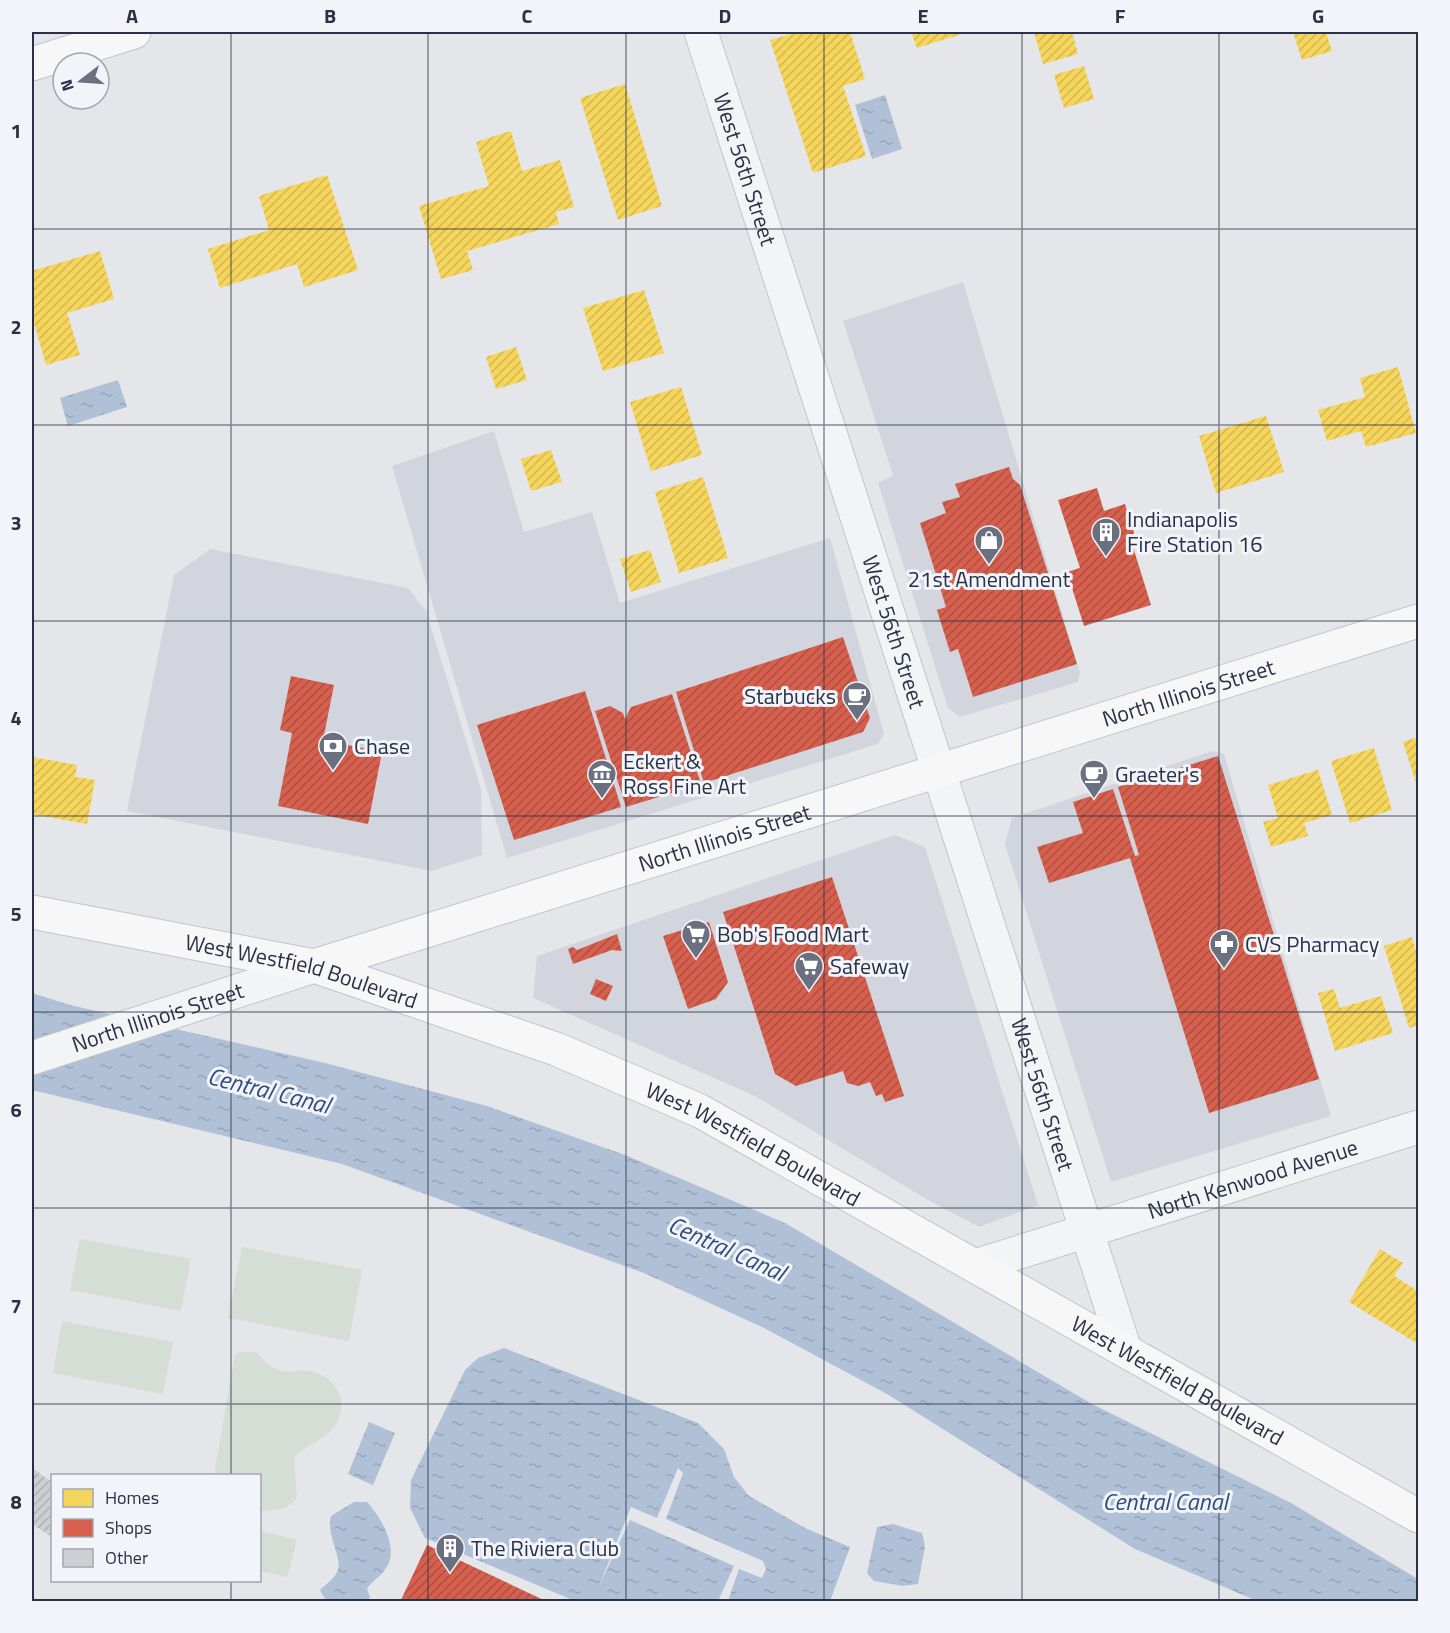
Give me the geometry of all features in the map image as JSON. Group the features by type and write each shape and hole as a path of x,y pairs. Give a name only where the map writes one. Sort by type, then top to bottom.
{"main road":[{"path":"32,64 134,32"},
{"name":"North Illinois Street","path":"314,966 1419,621"},
{"name":"West Westfield Boulevard","path":"32,912 314,966 556,1049 700,1110 1419,1516"}],"street":[{"name":"West 56th Street","path":"701,32 937,772 1088,1231"},
{"name":"North Illinois Street","path":"32,1058 314,966"},
{"name":"North Kenwood Avenue","path":"975,1266 1419,1127"},
{"path":"1088,1231 1125,1350"}],"shaded area":[{"path":"963,282 1080,673 1078,682 960,717 948,708 878,483 893,475 843,321"},
{"path":"494,431 524,532 592,512 620,603 830,538 884,734 878,744 507,858 392,466"},
{"path":"210,549 408,588 426,611 481,789 482,855 432,871 127,811 174,575"},
{"path":"1212,751 1224,754 1331,1116 1111,1182 1005,844 1012,818"},
{"path":"895,835 925,847 1038,1205 979,1227 928,1200 755,1096 533,998 537,956"},
{"path":"80,1239 191,1259 181,1311 70,1290"},
{"path":"242,1247 362,1270 349,1341 228,1318"},
{"path":"62,1321 173,1342 163,1394 53,1373"},
{"path":"240,1352 256,1352 278,1370 310,1371 319,1374 334,1385 341,1401 339,1418 330,1432 294,1458 297,1498 289,1506 280,1509 261,1512 261,1474 214,1474 235,1355"},
{"path":"261,1531 297,1540 287,1577 261,1571"}],"water":[{"path":"885,95 902,149 872,159 855,105"},
{"path":"118,380 127,407 68,426 60,398"},
{"name":"Central Canal","path":"32,993 70,1005 325,1063 487,1106 625,1155 785,1223 1092,1404 1291,1503 1418,1579 1418,1601 1257,1601 1135,1549 887,1394 764,1328 644,1273 342,1164 32,1090"},
{"path":"504,1348 698,1423 724,1449 734,1477 749,1496 805,1528 850,1547 830,1601 728,1601 739,1569 762,1578 766,1569 763,1561 666,1519 683,1473 678,1468 657,1518 631,1507 599,1586 630,1520 734,1566 718,1601 575,1601 425,1538 410,1508 411,1480 465,1370 478,1358"},
{"path":"369,1422 395,1433 373,1485 348,1474"},
{"path":"354,1502 367,1502 383,1524 390,1543 390,1560 384,1571 367,1589 370,1597 368,1601 326,1601 320,1590 334,1577 339,1566 330,1531 331,1516"},
{"path":"893,1524 922,1533 925,1546 918,1584 903,1586 874,1581 867,1573 877,1527"}],"building: Homes":[{"path":"798,32 850,32 865,79 843,86 866,156 813,173 770,40"},
{"path":"911,32 968,32 917,48"},
{"path":"1034,32 1072,32 1078,54 1043,64"},
{"path":"1293,32 1326,32 1332,51 1302,60"},
{"path":"1084,66 1094,99 1064,108 1054,75"},
{"path":"625,84 662,206 618,220 580,98"},
{"path":"511,131 522,171 560,160 574,207 556,212 559,224 467,251 473,270 441,279 419,206 489,186 476,142"},
{"path":"327,175 358,270 304,287 297,264 220,288 208,249 269,230 259,196"},
{"path":"100,251 114,299 67,313 80,355 46,365 32,316 32,271"},
{"path":"644,290 664,353 603,371 583,308"},
{"path":"516,347 527,380 496,389 486,357"},
{"path":"1398,367 1416,433 1366,447 1361,431 1327,441 1318,410 1365,397 1360,378"},
{"path":"681,387 702,455 651,471 630,402"},
{"path":"1266,416 1284,472 1216,493 1199,436"},
{"path":"551,450 562,482 531,491 521,459"},
{"path":"703,477 728,558 679,573 655,492"},
{"path":"650,550 661,582 631,592 620,559"},
{"path":"1418,737 1418,789 1403,742"},
{"path":"1374,748 1392,810 1350,823 1331,761"},
{"path":"32,757 77,765 75,777 95,780 87,824 32,814"},
{"path":"1318,770 1332,815 1304,823 1308,836 1271,847 1263,822 1278,818 1268,785"},
{"path":"1412,937 1418,959 1418,1025 1409,1028 1384,946"},
{"path":"1334,989 1340,1008 1381,996 1393,1033 1335,1051 1318,993"},
{"path":"1380,1249 1403,1263 1394,1276 1418,1291 1418,1344 1349,1302"}],"building: Shops":[{"name":"21st Amendment","path":"1009,467 1013,479 1020,485 1077,664 973,697 958,649 950,652 937,610 946,607 920,523 946,513 942,502 960,497 955,484"},
{"name":"Indianapolis Fire Station 16","path":"1097,488 1104,511 1125,504 1134,533 1133,547 1151,605 1084,626 1067,572 1080,568 1058,500"},
{"path":"843,637 870,718 863,732 704,783 676,692"},
{"path":"291,676 334,685 323,740 382,752 368,824 278,806 292,733 280,730"},
{"path":"585,691 621,807 514,840 477,725"},
{"path":"672,694 701,784 626,807 595,711 610,706 623,713 625,719 631,707"},
{"name":"CVS Pharmacy","path":"1218,756 1319,1079 1209,1113 1130,858 1049,883 1037,847 1083,833 1073,802 1113,789 1135,856 1139,855 1118,787"},
{"name":"Safeway","path":"832,877 904,1096 885,1102 882,1094 876,1096 870,1082 858,1086 847,1083 843,1071 796,1086 775,1074 723,912"},
{"name":"Bob's Food Mart","path":"709,922 728,982 716,999 688,1009 663,936"},
{"path":"617,934 622,951 612,950 573,964 568,949 573,947 577,950"},
{"path":"596,979 613,986 606,1001 590,994"},
{"name":"The Riviera Club","path":"427,1545 548,1602 400,1602"}],"building: Other":[{"path":"32,1468 51,1481 51,1536 32,1524"}],"place":[{"name":"Indianapolis Fire Station 16","path":"1106,558"},
{"name":"21st Amendment","path":"989,566"},
{"name":"Starbucks","path":"857,722"},
{"name":"Chase","path":"333,772"},
{"name":"Eckert & Ross Fine Art","path":"602,800"},
{"name":"Graeter's","path":"1094,800"},
{"name":"Bob's Food Mart","path":"696,960"},
{"name":"CVS Pharmacy","path":"1224,970"},
{"name":"Safeway","path":"809,992"},
{"name":"The Riviera Club","path":"450,1574"}]}
